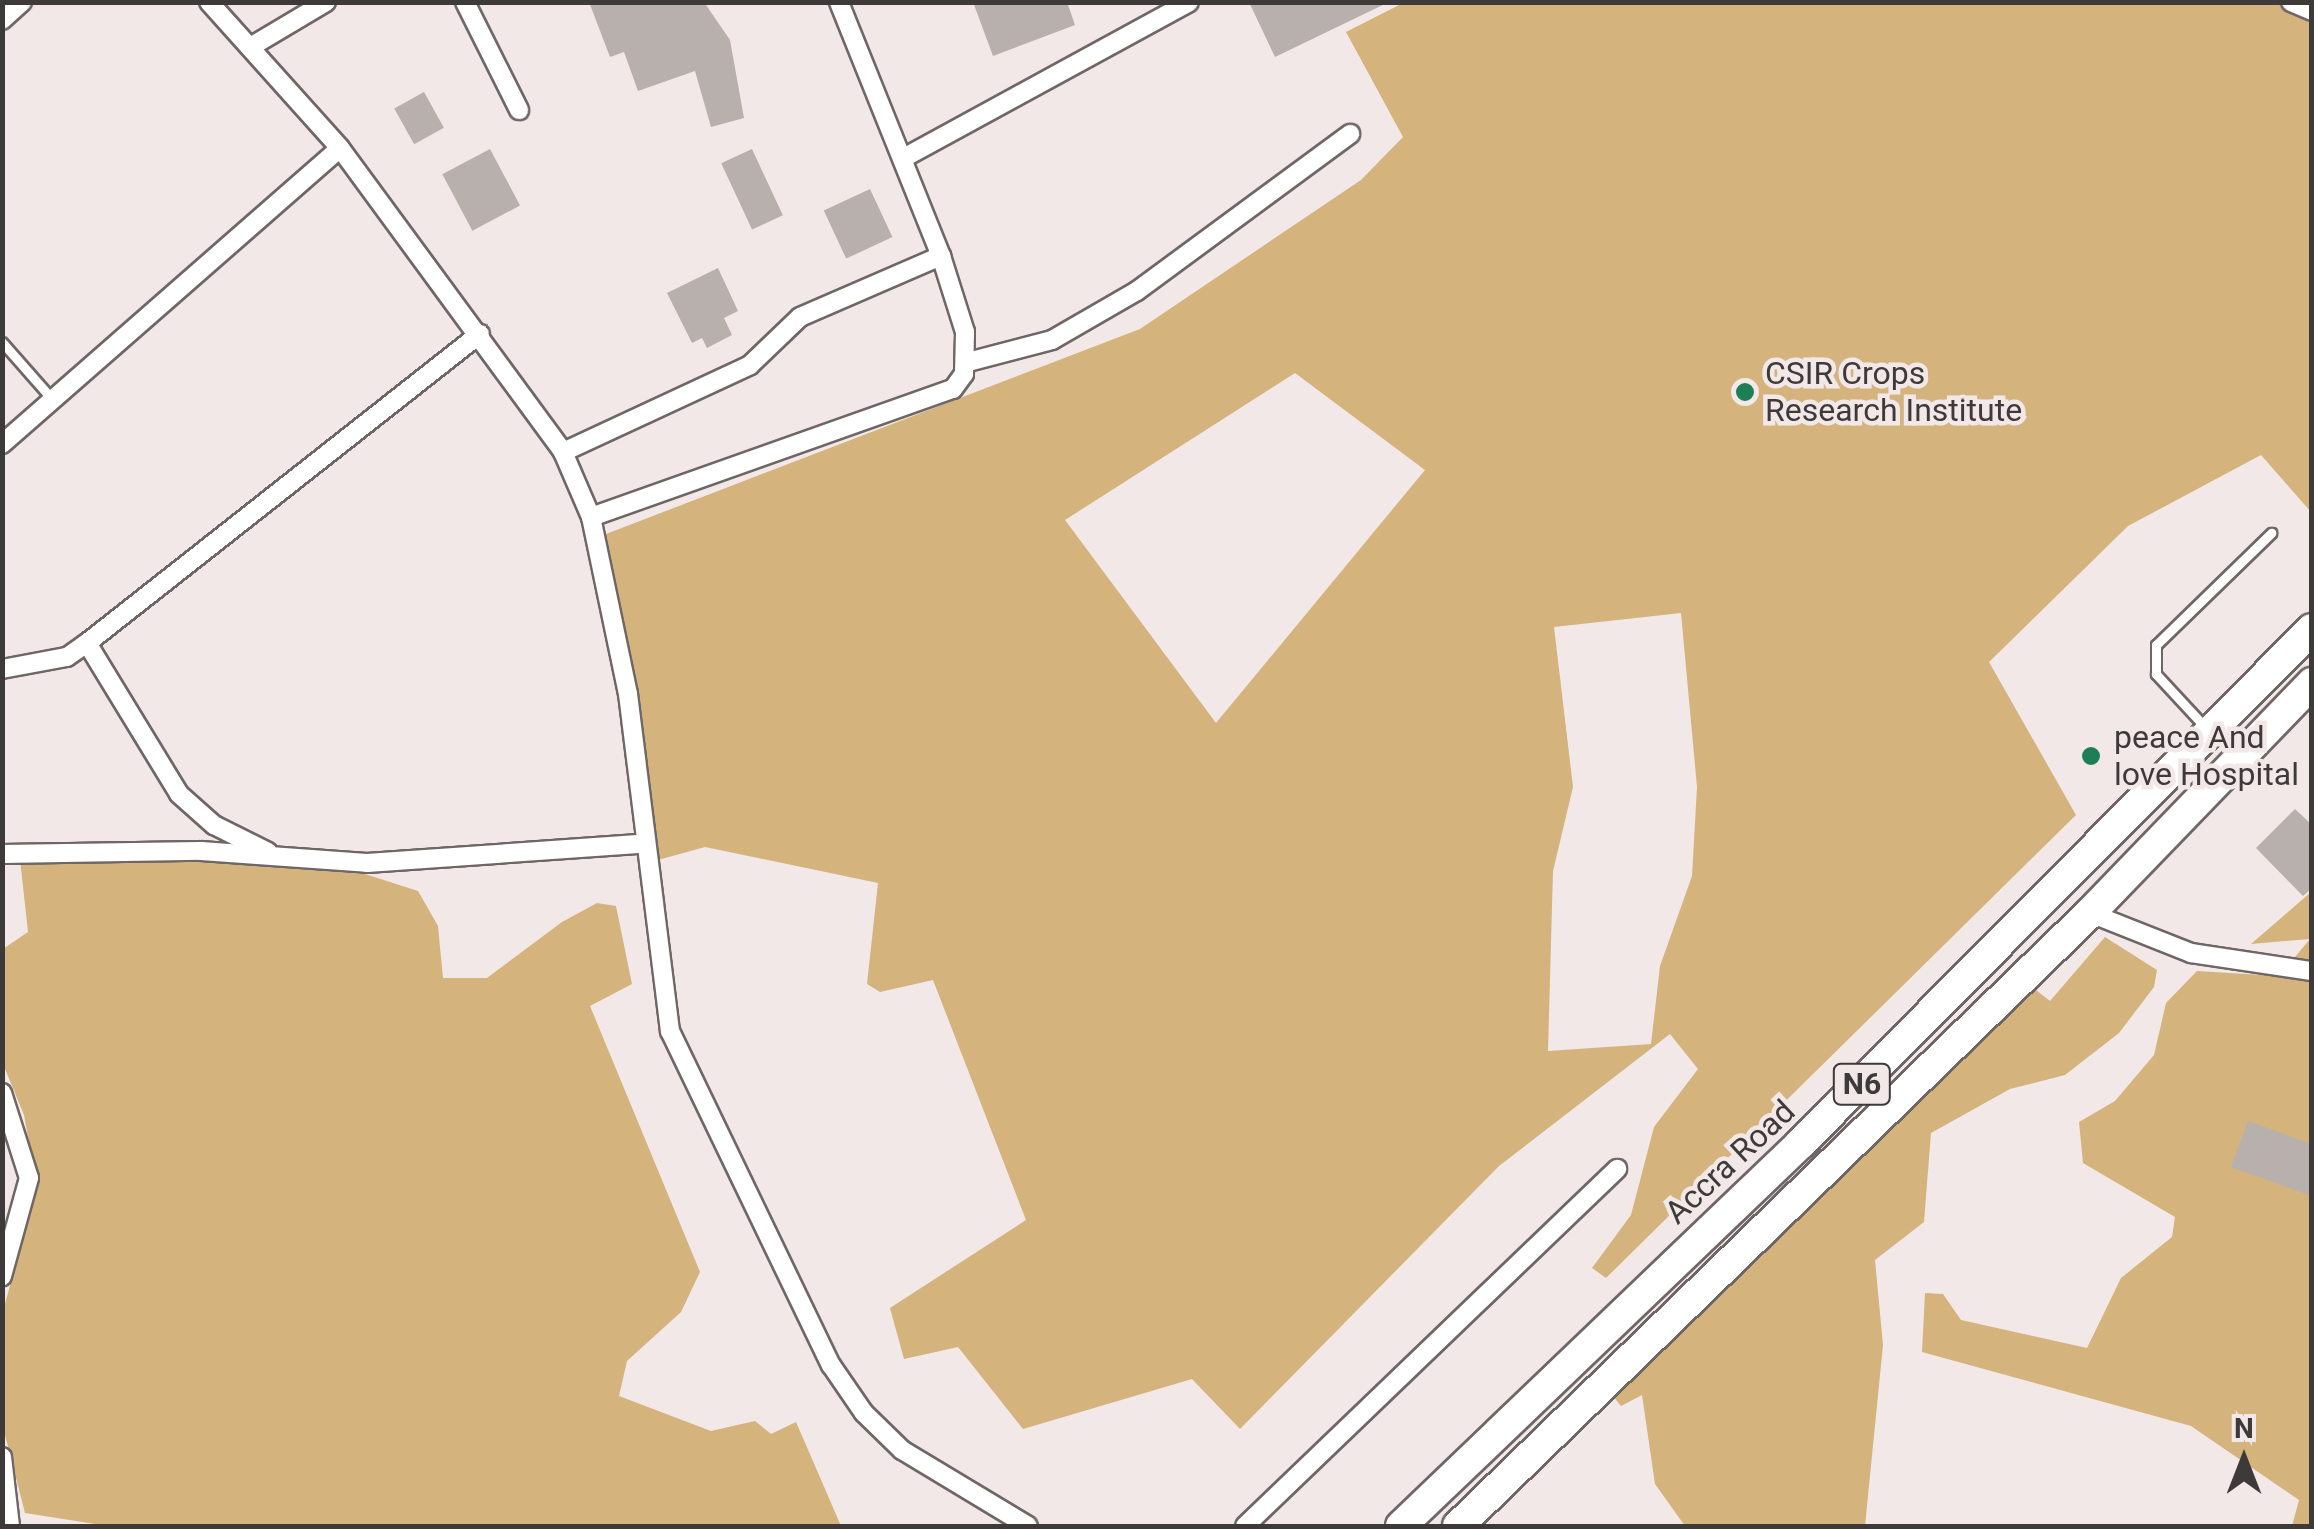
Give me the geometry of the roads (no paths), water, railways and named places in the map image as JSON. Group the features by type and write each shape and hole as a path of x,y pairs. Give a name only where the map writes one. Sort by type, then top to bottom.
{"highway":[{"name":"Accra Road","path":"1400,1526 2212,734 2312,629"},
{"name":"N6","path":"1458,1526 2090,913 2312,682"}],"street":[{"path":"2,20 22,2"},
{"path":"209,2 340,148 563,452 591,517 628,694 640,844 670,1031 831,1366 902,1450 1028,1526"},
{"path":"252,46 326,2"},
{"path":"465,2 518,110"},
{"path":"591,517 953,389 968,362 941,256 906,156 839,2"},
{"path":"906,156 1189,2"},
{"path":"2290,2 2312,11"},
{"path":"968,362 1052,340 1161,277 1350,134"},
{"path":"2,444 340,148"},
{"path":"563,452 750,365 800,317 941,256"},
{"path":"2,669 66,657 87,643 480,334"},
{"path":"87,643 179,794 214,825 277,856"},
{"path":"2,854 277,856 367,863 640,844"},
{"path":"2090,913 2190,953 2312,970"},
{"path":"2,1093 29,1178 2,1276"},
{"path":"1245,1526 1617,1169"},
{"path":"2,1456 10,1526"}],"lane":[{"path":"2,342 52,399"},
{"path":"2212,734 2156,674 2156,646 2271,533"}],"place":[{"name":"CSIR Crops Research Institute","path":"1745,392"},
{"name":"peace And love Hospital","path":"2091,756"}]}
